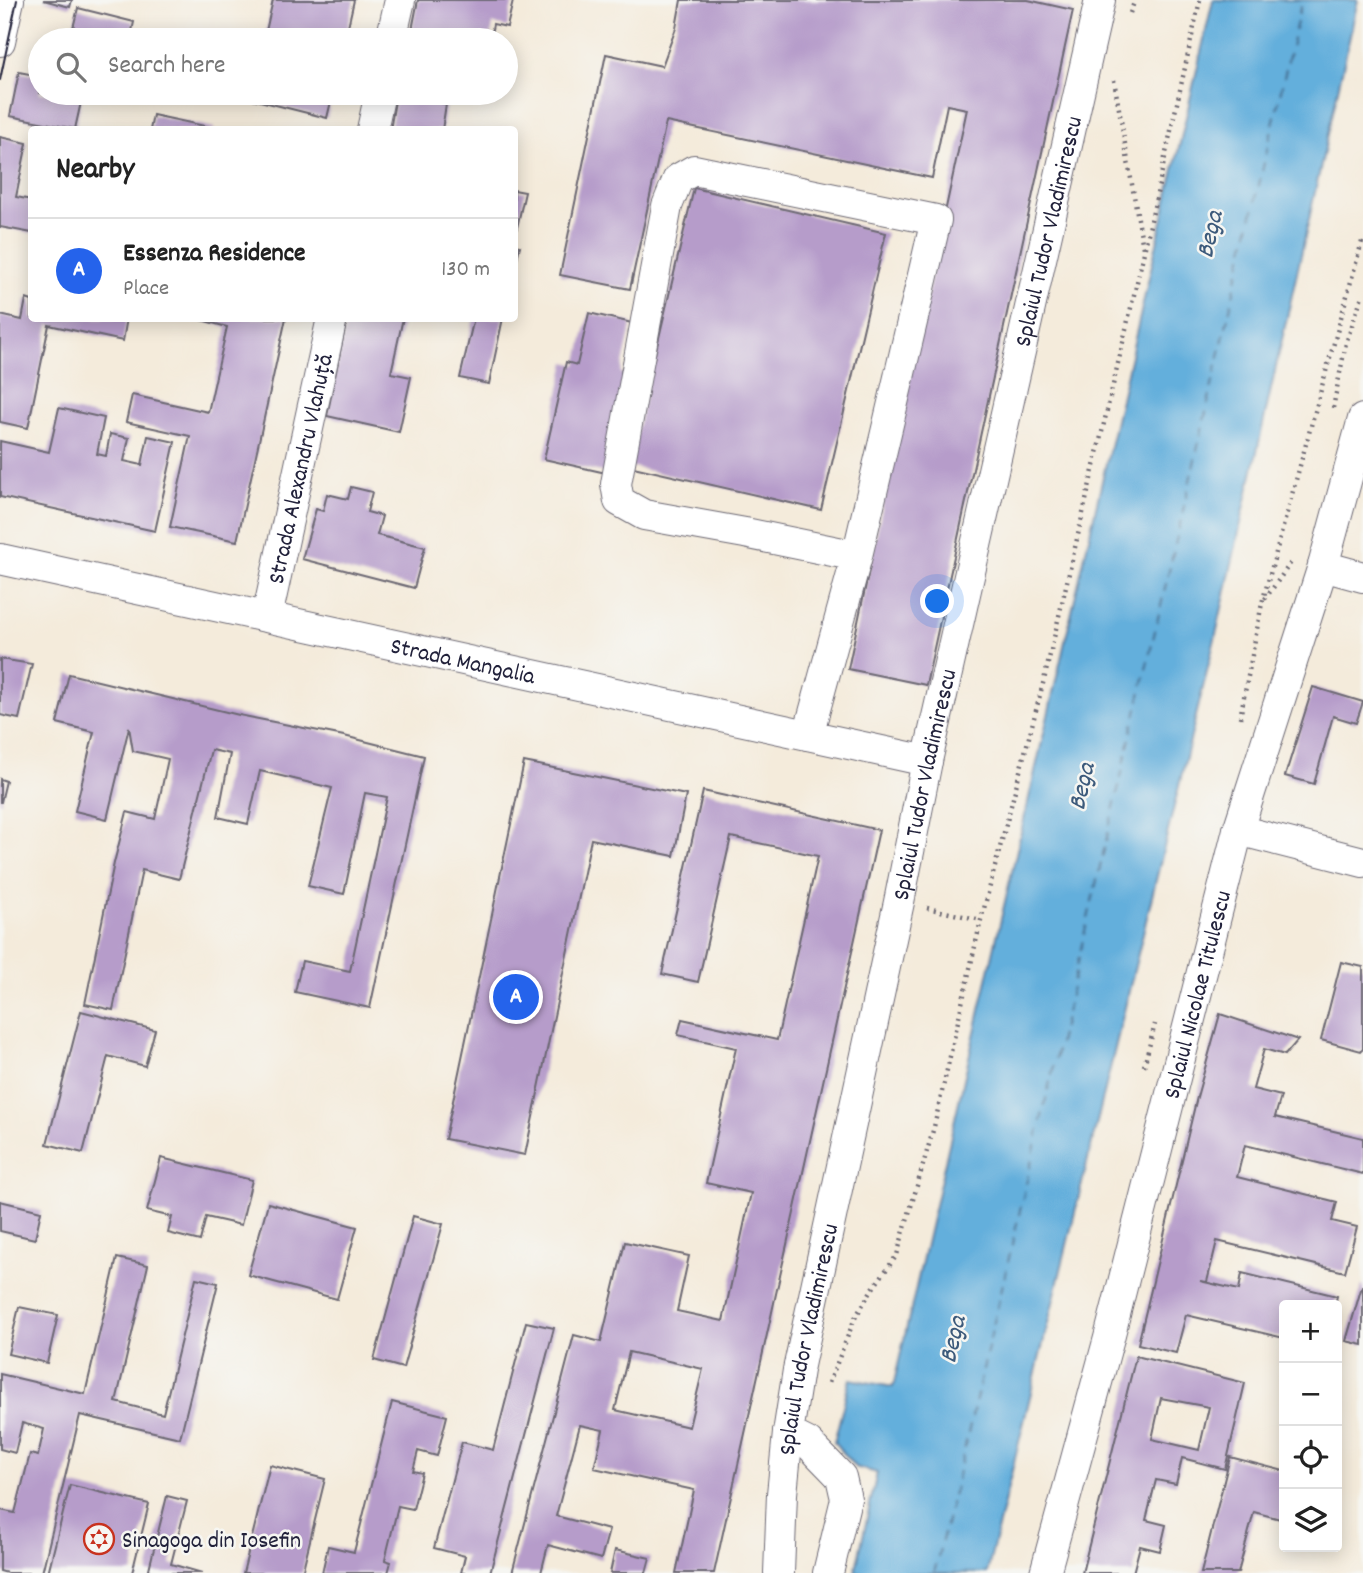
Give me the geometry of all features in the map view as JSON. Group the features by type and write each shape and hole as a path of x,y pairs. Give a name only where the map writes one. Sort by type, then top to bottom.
{"street":[{"path":"0,41 9,0"},
{"path":"394,28 400,0"},
{"name":"Splaiul Tudor Vladimirescu","path":"779,1573 782,1494 798,1370 927,761 1100,0"},
{"path":"373,126 377,105"},
{"path":"808,735 857,556 936,220 694,170 678,179 667,206 616,484 619,501 645,515 857,556"},
{"name":"Strada Alexandru Vlahuță","path":"267,617 331,322"},
{"name":"Splaiul Nicolae Titulescu","path":"1045,1573 1109,1338 1238,830 1323,566 1363,419"},
{"name":"Strada Mangalia","path":"0,559 927,761"},
{"path":"1323,566 1363,577"},
{"path":"1238,830 1363,862"},
{"path":"788,1433 808,1443 841,1477 846,1499 828,1573"}],"path":[{"path":"828,1384 855,1318 897,1255 933,1128 981,920 1045,676 1200,0"},
{"path":"1113,76 1144,252"},
{"path":"1262,603 1363,238"},
{"path":"950,913 981,920"}],"water":[{"name":"Bega","path":"1213,0 1358,0 1217,630 987,1573 855,1573 877,1473 855,1467 834,1442 850,1379 893,1387"}],"building":[{"path":"43,0 72,0 70,7"},
{"path":"273,0 354,0 348,28 267,28"},
{"path":"418,0 513,1 507,27 493,24 492,28 412,28"},
{"path":"681,0 1028,0 1073,10 926,685 848,669 967,109 947,105 932,178 666,122 630,289 560,275 606,54 662,66 676,28"},
{"path":"78,8 134,22 133,28 73,28"},
{"path":"19,72 28,74 28,105 80,105 76,126 60,126 10,116"},
{"path":"276,105 330,105 327,118"},
{"path":"394,105 446,105 443,126 391,126"},
{"path":"153,115 205,126 151,126"},
{"path":"0,137 27,143 16,197 28,199 28,232 0,227"},
{"path":"694,188 886,233 821,510 629,466"},
{"path":"518,191 525,192 518,223"},
{"path":"26,299 28,322 126,322 123,341 49,325 28,428 0,422 0,315 22,320"},
{"path":"589,313 632,323 621,373 628,376 606,473 544,459 566,362 577,365"},
{"path":"209,322 285,322 237,541 170,527 190,436 126,422 132,395 208,412 227,327"},
{"path":"346,322 402,322 391,373 411,377 399,432 327,416"},
{"path":"473,322 502,322 489,384 460,378"},
{"path":"59,408 104,418 97,454 106,456 110,434 129,438 124,461 142,465 148,436 175,442 155,531 0,497 0,441 49,452"},
{"path":"351,487 372,492 367,512 382,516 377,535 425,547 414,588 302,559 316,509 323,511 327,494 348,499"},
{"path":"0,659 32,664 19,719 0,715"},
{"path":"69,674 424,756 370,1008 295,992 302,961 350,971 387,797 365,793 344,894 308,886 332,788 260,771 248,824 218,817 230,754 211,750 179,879 142,870 113,1010 85,1004 127,812 155,819 168,759 133,751 129,727 107,819 75,811 94,732 57,723"},
{"path":"1313,687 1363,702 1356,723 1333,716 1314,784 1285,776"},
{"path":"524,762 686,795 674,856 591,839 525,1155 445,1139"},
{"path":"0,779 6,781 1,802 0,802"},
{"path":"703,791 879,830 714,1573 676,1573 694,1490 594,1468 603,1430 580,1425 556,1516 609,1530 601,1559 548,1545 541,1573 512,1573 574,1335 601,1342 625,1242 689,1256 677,1311 723,1321 751,1193 706,1183 736,1048 678,1035 682,1019 777,1040 818,856 731,837 698,982 662,974","holes":["629,1352 703,1369 689,1427 615,1410"]},
{"path":"1341,962 1363,967 1361,1051 1321,1040"},
{"path":"81,1011 155,1030 145,1066 108,1056 83,1153 47,1144"},
{"path":"1220,1014 1298,1040 1285,1055 1264,1049 1253,1089 1281,1096 1275,1117 1363,1138 1363,1174 1245,1145 1237,1177 1337,1202 1332,1221 1357,1227 1345,1272 1217,1241 1207,1282 1200,1281 1239,1290 1242,1273 1337,1296 1336,1300 1279,1300 1279,1337 1186,1315 1176,1353 1138,1344 1197,1097"},
{"path":"161,1158 252,1180 241,1225 206,1217 200,1241 168,1233 172,1217 147,1211"},
{"path":"0,1201 41,1211 35,1239 0,1231"},
{"path":"268,1203 357,1227 337,1299 248,1275"},
{"path":"413,1216 443,1224 403,1368 374,1360"},
{"path":"117,1258 148,1265 116,1402 163,1414 196,1278 218,1283 180,1438 80,1415 42,1573 0,1571 0,1510 15,1513 30,1454 38,1456 44,1429 22,1423 15,1453 0,1449 0,1374 85,1394"},
{"path":"1363,1286 1363,1345 1346,1341"},
{"path":"19,1307 58,1315 47,1363 8,1354"},
{"path":"526,1322 554,1328 490,1573 461,1573 465,1556 434,1548 462,1442 493,1450"},
{"path":"1136,1356 1245,1383 1225,1469 1182,1458 1176,1484 1156,1480 1146,1520 1166,1525 1160,1551 1140,1546 1133,1573 1082,1573","holes":["1161,1398 1209,1407 1199,1450 1152,1439"]},
{"path":"392,1402 447,1416 437,1456 418,1451 413,1471 422,1473 413,1509 398,1506 385,1560 391,1562 388,1573 322,1573 328,1546 354,1552"},
{"path":"1230,1457 1279,1470 1279,1519 1254,1512 1238,1573 1201,1573"},
{"path":"270,1465 325,1479 302,1573 243,1573"},
{"name":"Sinagoga din Iosefin","path":"70,1485 149,1504 132,1573 48,1573"},
{"path":"167,1496 187,1501 171,1564 202,1573 148,1573"},
{"path":"615,1550 650,1558 646,1573 610,1573"}],"ferry route":[{"path":"934,1573 1302,0"}],"tram line":[{"path":"0,80 17,0"}],"place":[{"name":"Essenza Residence","path":"516,997"},
{"name":"Sinagoga din Iosefin","path":"99,1539"}]}
